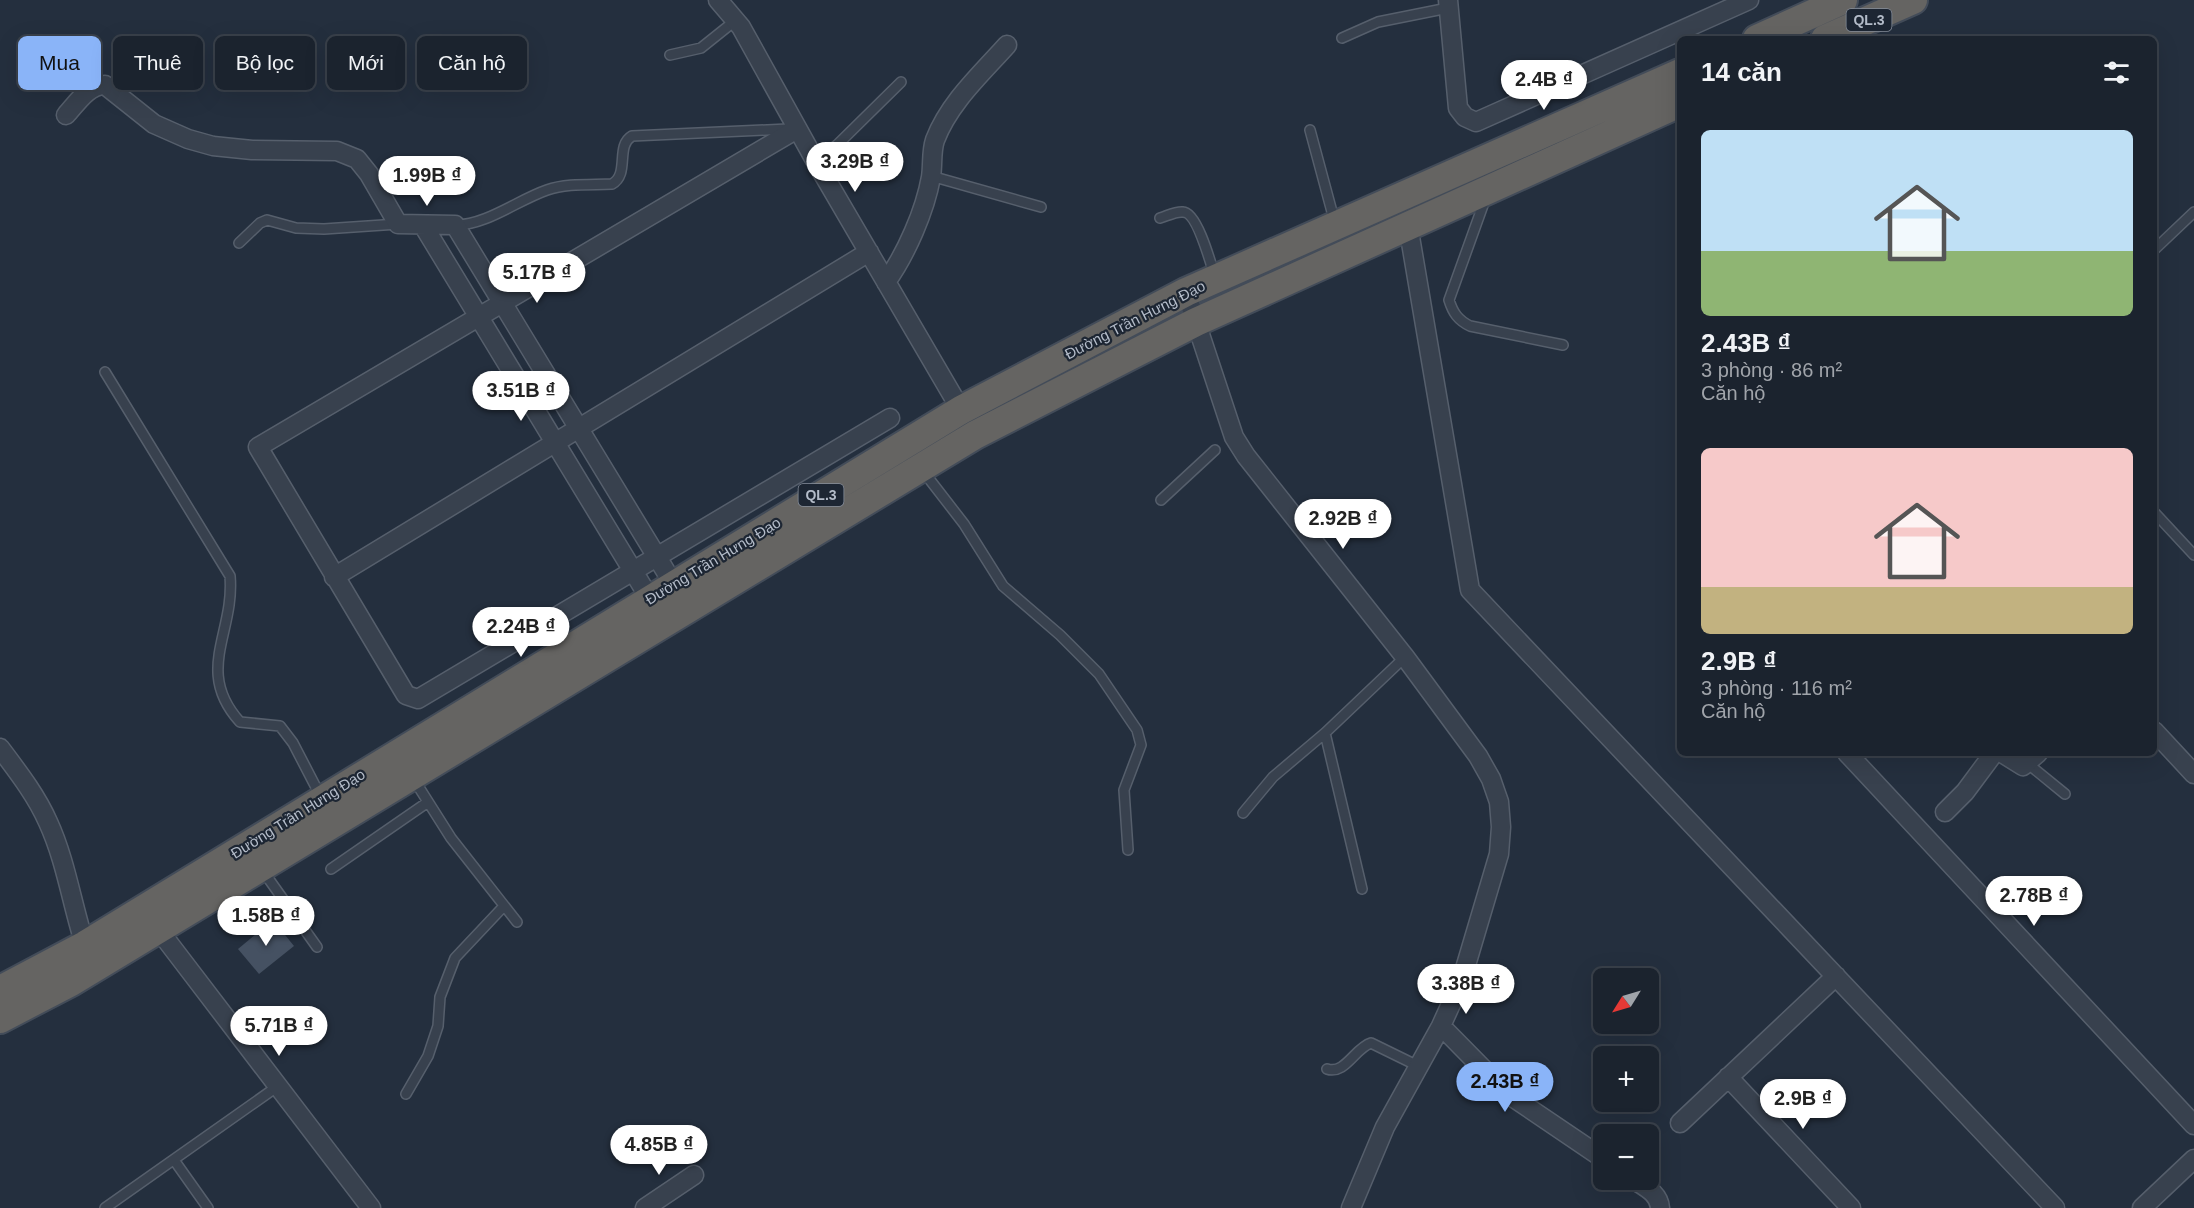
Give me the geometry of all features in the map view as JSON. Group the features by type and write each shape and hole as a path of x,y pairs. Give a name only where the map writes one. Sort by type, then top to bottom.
{"highway":[{"name":"QL.3","path":"1764,36 1843,0"},
{"name":"QL.3","path":"1832,36 1913,0"},
{"name":"Đường Trần Hưng Đạo","path":"0,990 329,811 662,592 961,410 1186,292 1677,75"},
{"name":"Đường Trần Hưng Đạo","path":"0,1019 71,982 261,868 329,811 412,776 975,435 1196,322 1677,104"}],"street":[{"path":"1448,4 1458,108 1465,117 1476,122 1749,0"},
{"path":"730,8 797,129 961,410"},
{"path":"886,282 909,245 931,176 932,151 944,120 965,91 1007,45"},
{"path":"66,115 89,90 98,85 105,85 154,124 213,146 252,150 337,150 357,159 369,174 398,225 456,225 657,556 662,592"},
{"path":"797,129 258,447 406,695 418,699 890,418"},
{"path":"423,225 633,570 662,592"},
{"path":"1408,225 1470,590 2055,1208"},
{"path":"334,577 869,252"},
{"path":"1186,292 1229,440 1246,456 1405,657 1478,756 1491,779 1500,811 1502,828 1499,854 1461,982 1441,1026 1385,1127 1351,1208"},
{"path":"2157,734 2194,774"},
{"path":"0,748 30,788 48,821 64,865 85,945"},
{"path":"1850,756 2194,1125"},
{"path":"1945,812 1965,792 1992,756"},
{"path":"2006,756 2019,765 2033,758"},
{"path":"158,928 371,1208"},
{"path":"1680,1123 1836,976"},
{"path":"1441,1026 1508,1094 1593,1152"},
{"path":"1728,1077 1851,1208"},
{"path":"2142,1208 2194,1159"},
{"path":"645,1208 694,1174"},
{"path":"1649,1190 1659,1199 1660,1208"}],"lane":[{"path":"1342,38 1378,22 1448,4"},
{"path":"670,55 701,48 730,8"},
{"path":"816,162 901,82"},
{"path":"456,225 465,225 490,217 550,189 612,184 619,178 625,144 632,136 797,129"},
{"path":"1310,130 1336,227"},
{"path":"931,176 1041,207"},
{"path":"1489,188 1449,300 1451,308 1459,321 1470,326 1563,345"},
{"path":"1160,218 1183,211 1190,214 1198,228 1216,279"},
{"path":"2157,246 2194,212"},
{"path":"239,243 260,222 267,220 296,228 398,225"},
{"path":"105,372 230,576 232,592 227,624 216,660 219,688 232,713 240,722 280,726 293,743 329,811"},
{"path":"1161,500 1215,450"},
{"path":"920,467 963,525 1003,586 1060,635 1099,674 1137,730 1141,744 1124,790 1128,850"},
{"path":"2157,515 2194,555"},
{"path":"1243,813 1273,777 1325,733 1405,657"},
{"path":"1325,733 1362,889"},
{"path":"2033,758 2065,794"},
{"path":"412,776 451,838 517,922"},
{"path":"331,869 428,802"},
{"path":"261,868 317,947"},
{"path":"406,1094 428,1056 438,1026 440,998 455,958 504,906"},
{"path":"1327,1070 1343,1067 1358,1051 1371,1044 1418,1066"},
{"path":"105,1208 279,1086"},
{"path":"174,1160 208,1208"}],"building":[{"path":"273,920 294,946 259,974 238,949"}]}
